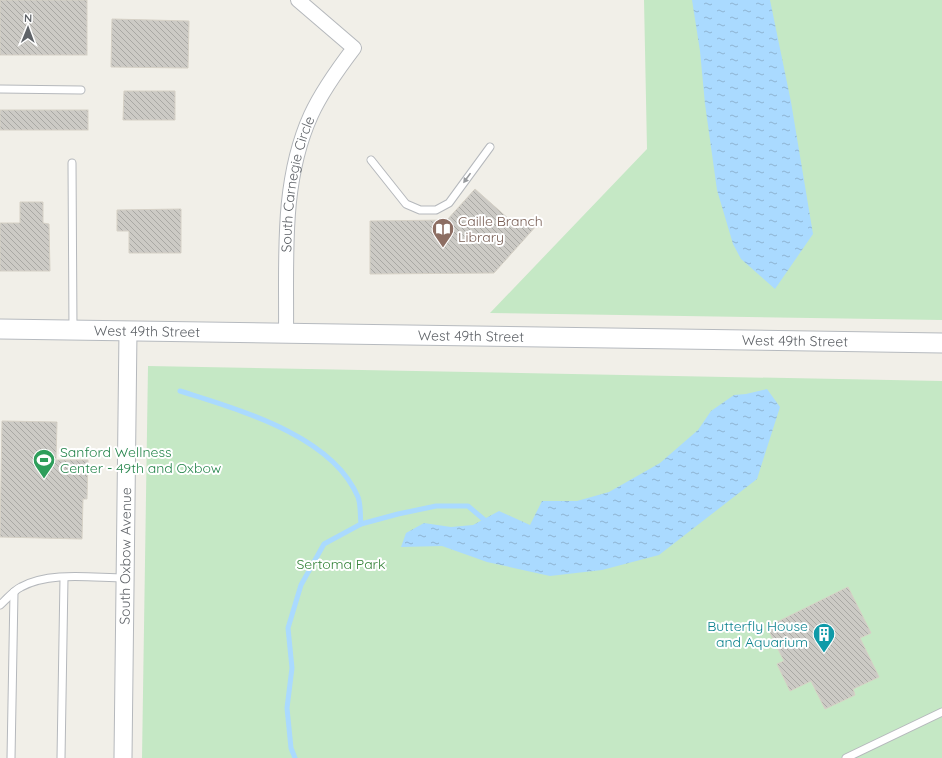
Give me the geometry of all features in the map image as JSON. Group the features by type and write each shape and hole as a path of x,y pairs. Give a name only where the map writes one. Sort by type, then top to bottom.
{"main road":[{"name":"West 49th Street","path":"0,329 942,343"}],"street":[{"name":"South Carnegie Circle","path":"286,334 287,228 295,162 310,116 319,99 354,48 298,0"},
{"name":"South Oxbow Avenue","path":"123,758 128,331"}],"lane":[{"path":"0,89 81,90"},
{"path":"371,160 406,204 420,210 436,210 449,203 490,147"},
{"path":"72,163 73,330"},
{"path":"60,758 64,578"},
{"path":"0,605 14,592 37,581 64,578 125,578"},
{"path":"11,758 14,592"},
{"path":"846,758 942,712"}],"green space":[{"path":"644,0 942,0 942,320 490,313 647,149"},
{"name":"Sertoma Park","path":"148,366 942,381 942,758 142,758"}],"water":[{"path":"692,0 770,0 791,102 813,234 775,289 741,259 733,244 717,190 705,104 700,51"},
{"path":"767,389 780,407 757,479 659,555 602,570 550,576 487,562 442,546 401,547 406,533 424,523 451,527 473,525 499,511 530,525 542,501 577,501 609,492 660,463 698,430 711,411 734,395"}],"building":[{"path":"0,0 87,0 87,55 0,55"},
{"path":"112,19 189,21 188,68 111,67"},
{"path":"124,91 175,91 175,120 123,120"},
{"path":"0,110 88,110 88,130 0,130"},
{"name":"Caille Branch Library","path":"475,189 511,221 537,225 494,273 370,274 370,221 447,220"},
{"path":"20,202 43,202 43,223 49,224 50,271 0,271 0,223 20,223"},
{"path":"181,209 181,253 129,253 129,231 117,231 117,210"},
{"name":"Sanford Wellness Center - 49th and Oxbow","path":"2,421 57,422 56,460 88,460 87,499 83,499 82,539 0,537"},
{"name":"Butterfly House and Aquarium","path":"848,587 871,633 860,638 879,677 853,689 855,695 825,709 811,681 790,691 777,664 784,661 767,627"}],"waterway":[{"path":"180,391 229,407 281,428 306,441 328,457 345,475 358,497 361,524"},
{"path":"295,758 291,748 287,708 292,668 288,628 301,585 324,544 361,524 436,506 468,506 488,523"}],"place":[{"name":"Caille Branch Library","path":"443,248"},
{"name":"Sanford Wellness Center - 49th and Oxbow","path":"44,480"},
{"name":"Butterfly House and Aquarium","path":"824,654"}]}
